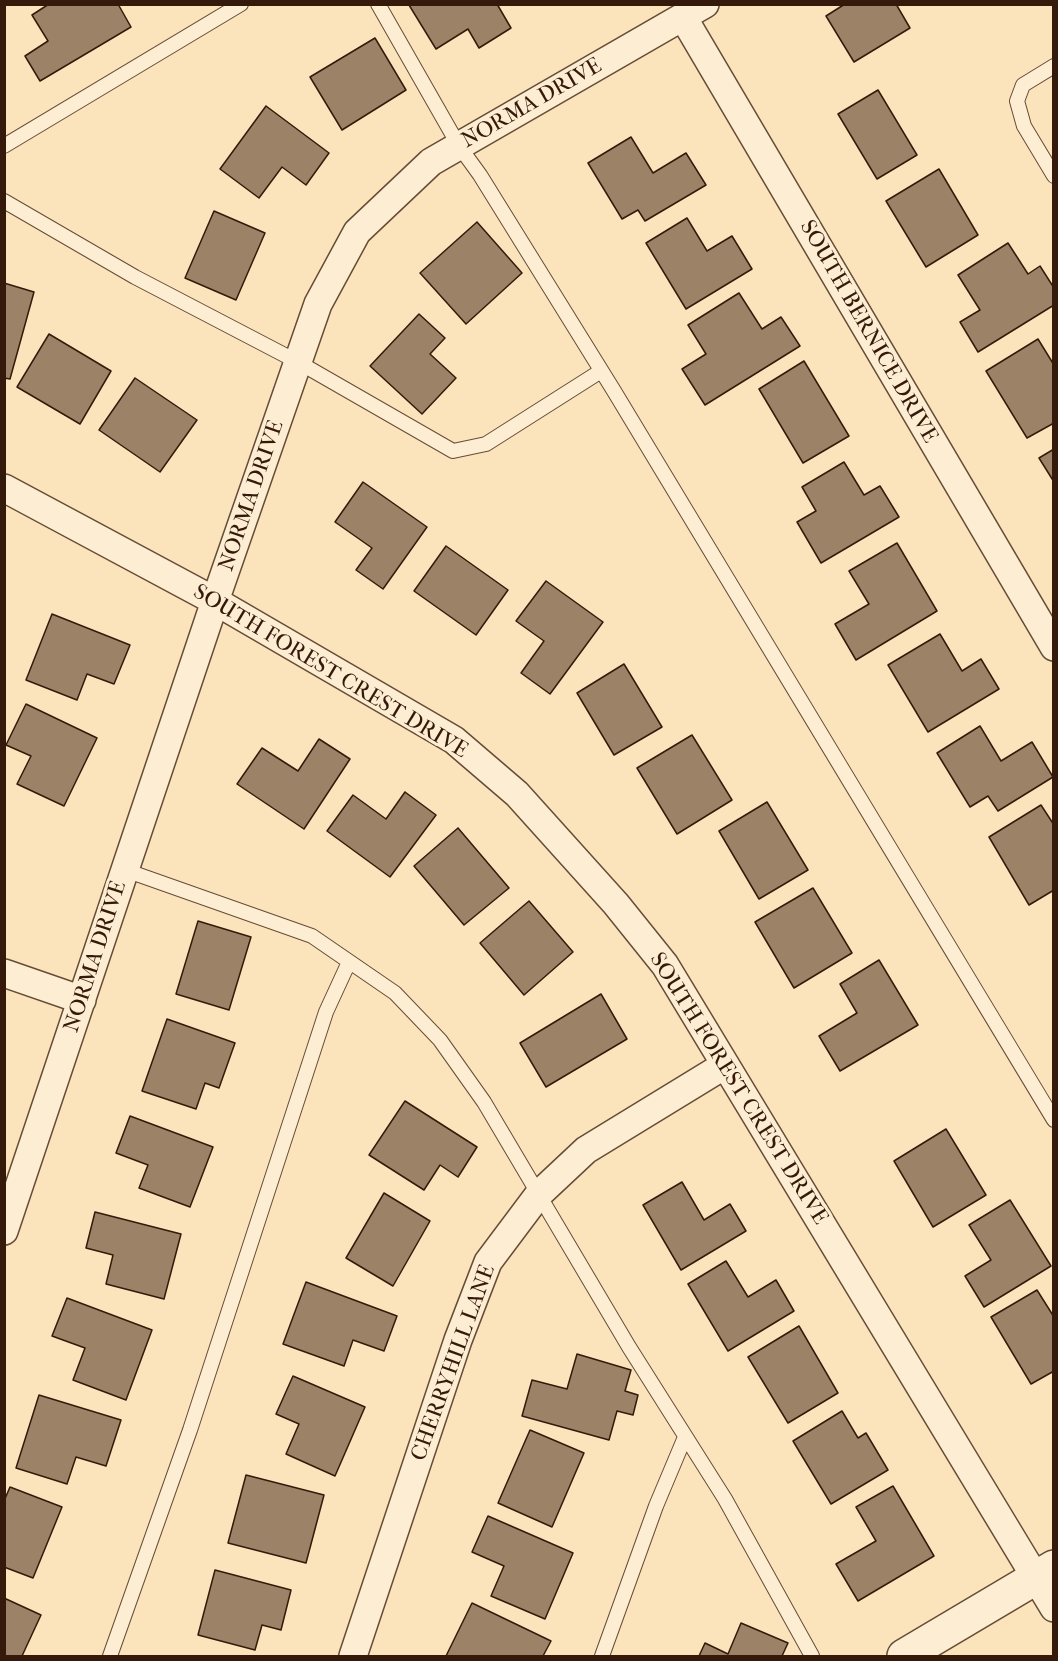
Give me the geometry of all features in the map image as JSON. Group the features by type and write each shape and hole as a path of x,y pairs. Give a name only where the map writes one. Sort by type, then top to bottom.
{"street":[{"name":"NORMA DRIVE","path":"4,1230 215,601 318,304 357,232 431,162 694,11"},
{"name":"SOUTH BERNICE DRIVE","path":"694,11 1053,647"},
{"name":"SOUTH FOREST CREST DRIVE","path":"4,488 215,601 454,740 517,794 616,904 665,965 725,1065 1044,1572 1053,1608"},
{"path":"4,973 82,1000"},
{"name":"CHERRYHILL LANE","path":"353,1656 458,1340 489,1262 539,1194 585,1150 725,1065"},
{"path":"904,1656 1044,1572"}],"lane":[{"path":"4,146 241,4"},
{"path":"378,4 459,146 480,175 602,370 1053,1120"},
{"path":"1053,66 1023,85 1017,101 1024,126 1053,176"},
{"path":"4,201 135,277 298,362 453,451 486,444 602,370"},
{"path":"125,870 312,936 395,993 440,1040 484,1102 724,1499 813,1656"},
{"path":"110,1656 190,1430 326,1012 349,962"},
{"path":"602,1656 656,1506 685,1437"}],"building":[{"path":"49,4 118,4 131,27 40,81 25,56 48,41 32,15"},
{"path":"497,4 511,28 479,48 468,29 436,49 409,5"},
{"path":"845,4 896,4 910,28 854,62 826,16"},
{"path":"375,38 406,90 342,130 310,77"},
{"path":"878,90 917,155 877,179 838,114"},
{"path":"266,106 329,153 306,185 282,167 259,198 220,169"},
{"path":"631,137 653,173 686,153 706,185 645,221 638,210 622,219 588,163"},
{"path":"939,169 978,235 926,267 886,201"},
{"path":"214,211 265,233 236,300 185,278"},
{"path":"687,218 707,251 732,236 752,269 686,309 646,243"},
{"path":"477,222 522,273 466,324 420,273"},
{"path":"1008,243 1028,274 1040,266 1054,288 1054,305 978,352 960,322 980,310 958,275"},
{"path":"4,283 34,292 10,379 4,378"},
{"path":"739,293 762,329 781,317 800,346 705,405 682,369 706,354 688,325"},
{"path":"419,314 445,338 430,354 456,378 422,414 370,366"},
{"path":"49,334 111,371 80,424 17,387"},
{"path":"1038,339 1054,365 1054,423 1027,438 986,371"},
{"path":"804,361 849,436 803,463 759,389"},
{"path":"135,378 197,420 160,472 99,430"},
{"path":"1054,449 1054,482 1039,458"},
{"path":"844,462 864,495 880,486 899,517 821,563 797,522 816,511 802,487"},
{"path":"363,482 427,527 383,589 356,570 372,548 335,522"},
{"path":"897,543 937,611 856,660 835,624 869,604 849,571"},
{"path":"446,546 508,590 476,635 414,591"},
{"path":"546,581 603,622 550,694 521,673 544,641 516,621"},
{"path":"52,614 130,645 114,684 87,674 77,700 26,680"},
{"path":"940,634 962,671 981,659 999,689 928,732 888,665"},
{"path":"624,664 662,727 614,755 577,693"},
{"path":"26,704 97,738 64,806 17,784 31,756 6,745"},
{"path":"980,726 1001,761 1032,742 1053,777 998,811 988,796 970,807 937,753"},
{"path":"692,735 732,800 677,834 637,768"},
{"path":"319,739 350,759 304,829 237,784 262,748 298,771"},
{"path":"405,792 436,815 390,877 327,831 353,795 386,819"},
{"path":"767,802 808,870 759,899 719,831"},
{"path":"1041,805 1054,825 1054,890 1029,905 989,837"},
{"path":"458,828 509,888 464,925 414,866"},
{"path":"813,888 852,953 794,988 755,922"},
{"path":"529,901 573,952 524,995 480,943"},
{"path":"198,921 251,937 229,1010 176,994"},
{"path":"879,960 918,1025 840,1071 819,1036 857,1013 840,984"},
{"path":"601,994 627,1039 546,1087 520,1043"},
{"path":"167,1019 235,1043 219,1088 205,1083 196,1109 142,1091"},
{"path":"405,1101 477,1147 458,1177 440,1165 424,1190 369,1155"},
{"path":"130,1116 213,1147 190,1207 139,1188 148,1165 116,1153"},
{"path":"946,1129 986,1195 933,1227 894,1161"},
{"path":"682,1182 704,1220 730,1204 746,1231 681,1270 643,1205"},
{"path":"384,1193 430,1221 393,1286 346,1258"},
{"path":"1010,1200 1051,1266 984,1307 965,1276 991,1260 969,1225"},
{"path":"95,1212 181,1234 164,1299 106,1284 113,1255 86,1248"},
{"path":"726,1261 748,1297 776,1280 794,1311 728,1351 688,1284"},
{"path":"306,1282 397,1316 384,1351 353,1340 344,1366 283,1344"},
{"path":"1037,1290 1054,1317 1054,1371 1031,1384 991,1317"},
{"path":"67,1298 152,1330 126,1400 73,1380 85,1348 52,1336"},
{"path":"799,1326 838,1393 788,1423 748,1357"},
{"path":"577,1354 631,1370 625,1391 638,1395 633,1415 617,1411 609,1440 522,1416 532,1380 567,1389"},
{"path":"293,1376 365,1407 335,1476 286,1454 299,1424 276,1414"},
{"path":"39,1395 121,1420 106,1466 76,1457 67,1484 16,1468"},
{"path":"842,1411 858,1438 866,1433 888,1470 831,1504 793,1441"},
{"path":"530,1430 584,1453 552,1527 498,1503"},
{"path":"246,1475 324,1495 306,1563 228,1543"},
{"path":"893,1486 934,1556 858,1601 836,1564 876,1541 856,1507"},
{"path":"10,1487 62,1507 33,1578 4,1567 4,1501"},
{"path":"488,1516 573,1553 545,1619 491,1596 504,1566 472,1552"},
{"path":"215,1570 291,1590 281,1630 262,1625 255,1650 198,1635"},
{"path":"4,1598 41,1615 22,1656 4,1656"},
{"path":"472,1603 551,1641 543,1656 446,1656"},
{"path":"741,1623 788,1643 782,1656 699,1656 705,1643 728,1654"}]}
